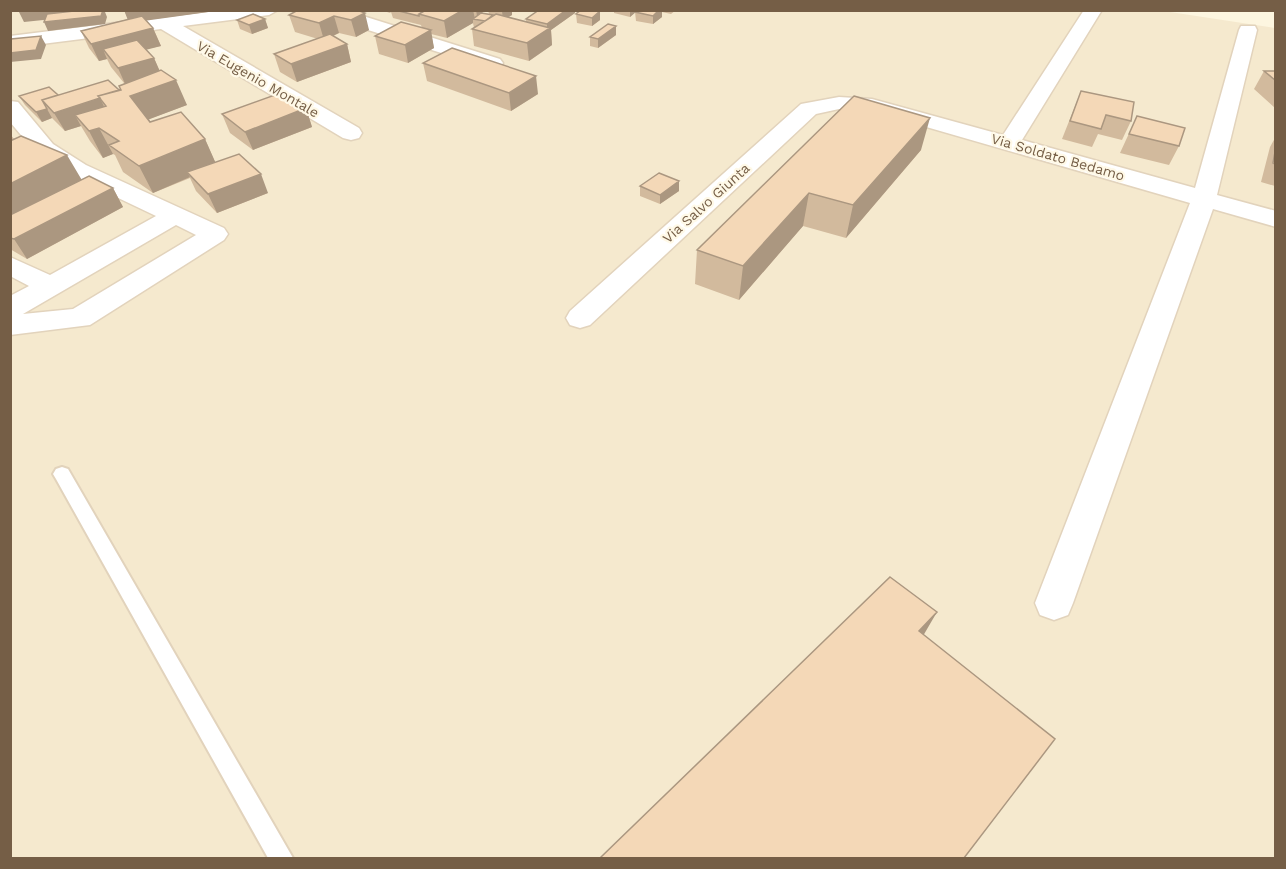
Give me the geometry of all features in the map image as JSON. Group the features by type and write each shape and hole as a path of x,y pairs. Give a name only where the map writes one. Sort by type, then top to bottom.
{"street":[{"path":"10,42 269,10"},
{"path":"323,10 514,69"},
{"path":"1009,143 1093,10"},
{"name":"Via Eugenio Montale","path":"166,24 351,133"},
{"path":"1054,603 1204,199 1248,30"},
{"name":"Via Soldato Bedamo","path":"839,103 872,105 1275,219"},
{"name":"Via Salvo Giunta","path":"580,318 809,109 839,103"},
{"path":"10,107 36,153 78,170 94,189 174,216 215,234 80,318 10,325"},
{"path":"10,309 174,216"},
{"path":"10,265 51,287"}],"lane":[{"path":"62,474 281,858"}],"shaded area":[{"path":"1157,10 1275,28 1275,858 11,858 10,11"}],"building":[{"path":"103,10 101,16 44,22 47,14"},
{"path":"298,10 357,10 365,13 351,20 334,16 319,23 289,15"},
{"path":"395,10 426,10 419,16"},
{"path":"426,10 463,10 444,21 419,14"},
{"path":"539,10 566,10 547,24 526,19"},
{"path":"581,10 600,11 592,18 576,14"},
{"path":"637,10 659,10 653,16 635,12"},
{"path":"481,13 493,15 485,21 473,19"},
{"path":"253,14 265,19 249,25 237,20"},
{"path":"496,14 550,28 527,43 472,29"},
{"path":"142,16 153,28 91,44 81,31"},
{"path":"401,22 431,30 405,45 375,36"},
{"path":"608,24 616,26 598,39 590,37"},
{"path":"330,34 347,44 291,64 274,54"},
{"path":"41,36 36,50 10,53 11,39"},
{"path":"137,40 154,58 118,68 103,49"},
{"path":"452,48 536,76 509,93 423,63"},
{"path":"161,70 176,80 130,96 150,122 181,112 205,139 139,166 109,145 119,141 99,128 89,131 75,115 106,106 98,96 121,90 119,86"},
{"path":"1264,71 1275,71 1275,80"},
{"path":"108,80 119,90 54,113 42,100"},
{"path":"49,87 58,95 42,100 47,109 36,112 19,96"},
{"path":"1081,91 1134,102 1131,121 1106,115 1101,129 1070,121"},
{"path":"283,92 306,108 245,132 222,114"},
{"path":"854,96 930,118 853,205 809,193 743,266 697,250"},
{"path":"1137,116 1185,128 1179,146 1129,134"},
{"path":"21,136 67,155 10,184 10,141"},
{"path":"239,154 261,174 208,194 187,172"},
{"path":"659,173 679,181 660,195 640,186"},
{"path":"89,176 113,188 14,239 10,238 10,215"},
{"path":"890,577 937,612 919,631 1055,739 964,858 600,858"}]}
